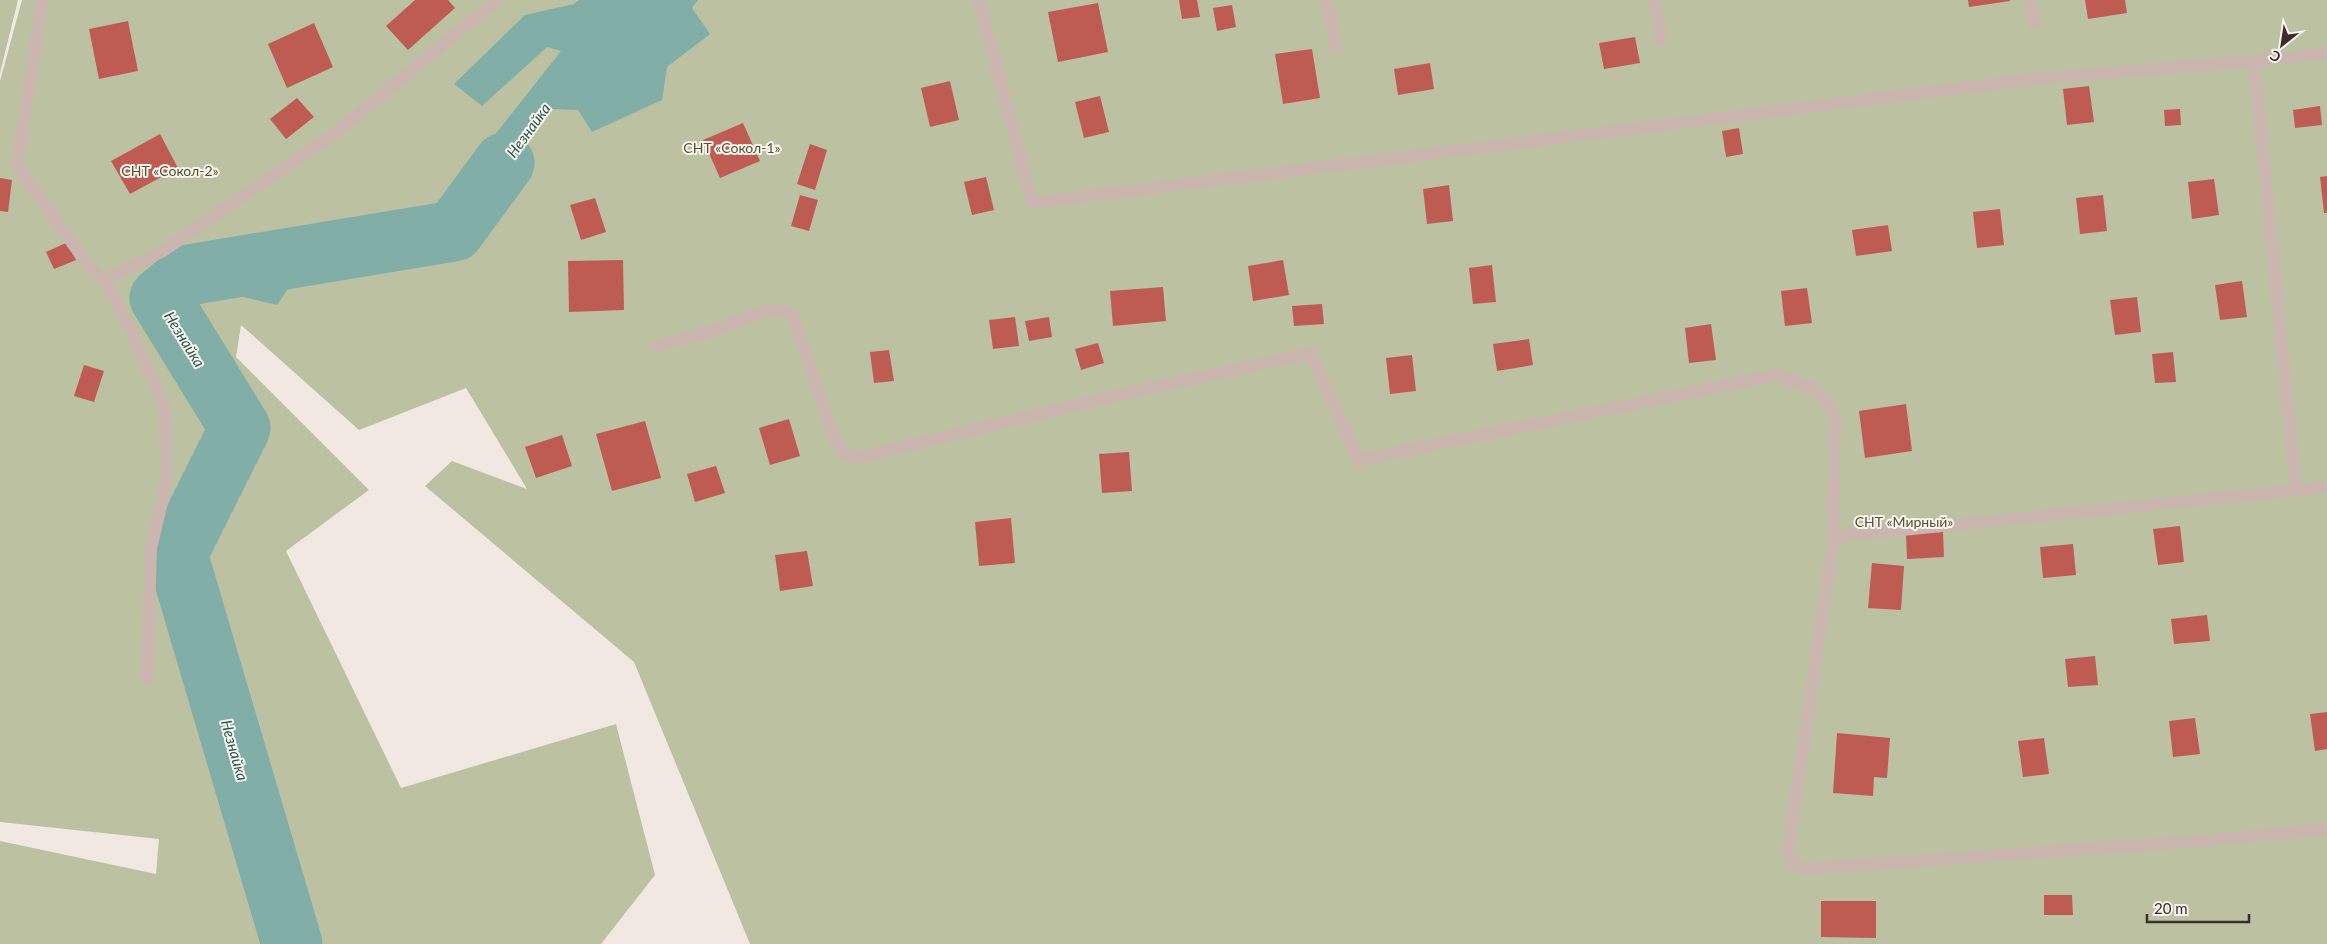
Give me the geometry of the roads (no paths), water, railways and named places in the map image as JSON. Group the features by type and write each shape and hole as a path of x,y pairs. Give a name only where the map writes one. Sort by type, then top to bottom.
{"lane":[{"path":"42,0 17,166 90,268 104,280 131,330 165,409 166,486 151,548 147,680"},
{"path":"104,280 163,251 338,131 496,0"},
{"path":"979,0 1032,203 2024,81 2327,53"},
{"path":"1328,0 1336,48"},
{"path":"1655,0 1661,40"},
{"path":"2030,0 2034,23"},
{"path":"2254,61 2296,490"},
{"path":"656,346 708,332 762,312 781,310 793,316 834,438 843,453 856,458 1106,398 1310,353 1359,460 1776,375 1815,388 1836,414 1833,537 1788,849 1793,862 1804,869 2201,841 2327,829"},
{"path":"1833,537 2327,487"}],"water":[{"path":"579,0 698,0 692,8 710,34 667,67 662,100 592,132 578,110 552,109 515,157 503,182 462,236 443,225 479,155 561,51 547,47 482,106 454,84 525,15 574,4"},
{"path":"231,241 255,257 285,259 337,247 342,264 322,272 298,274 277,305 185,285 167,265 188,245"}],"waterway":[{"name":"Незнайка","path":"292,944 177,554 240,428 160,298 188,275 454,231 504,163"}],"park label":[{"name":"СНТ «Сокол-1»","path":"732,147"},
{"name":"СНТ «Сокол-2»","path":"170,170"},
{"name":"СНТ «Мирный»","path":"1904,521"}]}
